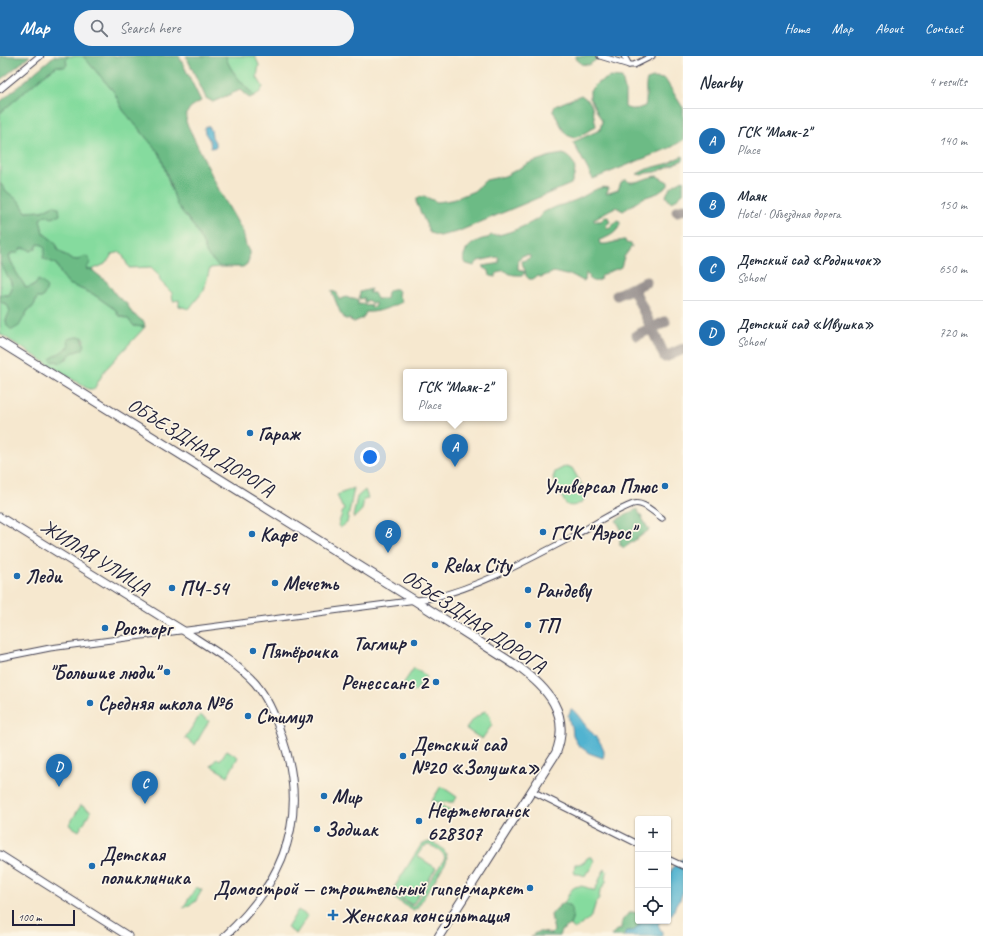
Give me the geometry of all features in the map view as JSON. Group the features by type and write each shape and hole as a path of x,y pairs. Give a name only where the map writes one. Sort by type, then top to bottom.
{"main road":[{"name":"ОБЪЕЗДНАЯ ДОРОГА","path":"0,342 414,600 531,676 544,688 555,704 560,720 560,741 556,754 439,936"},
{"name":"ЖИЛАЯ УЛИЦА","path":"0,517 184,631 242,672 258,688 269,704 280,730 292,775 292,819 289,835 282,860 269,885 258,902 246,916 225,936"},
{"path":"0,855 128,936"}],"street":[{"path":"0,89 40,56"},
{"path":"600,56 609,56"},
{"path":"600,56 629,65 634,65 652,56"},
{"path":"624,56 629,65"},
{"path":"0,658 50,648 414,600 447,594 489,579 633,504 639,503 662,518"},
{"path":"532,791 635,842"},
{"path":"671,860 683,866"}],"green space":[{"path":"0,56 30,56 0,80"},
{"path":"54,56 69,56 66,59 67,65 64,67 57,66 44,75 0,113 0,102"},
{"path":"69,56 83,56 114,92 123,110 160,154 170,186 184,215 195,228 207,255 220,267 210,268 204,290 189,309 179,306 179,300 173,301 172,293 160,281 159,275 151,267 129,268 121,252 113,254 105,264 92,270 86,269 78,260 70,259 58,250 56,243 43,233 40,219 46,215 54,205 42,211 26,212 19,201 6,191 0,183 0,113 44,75 57,66 64,67 66,59"},
{"path":"83,56 179,56 201,101 189,109 186,122 220,192 243,232 246,246 249,251 249,259 247,264 243,267 220,267 207,255 195,228 177,205 160,154 123,110 114,92"},
{"path":"186,56 226,56 233,72 254,96 249,98 240,90 213,102 206,98"},
{"path":"226,56 255,56 259,65 257,77 263,87 260,92 254,96 233,72"},
{"path":"576,56 597,56 597,59 589,65 581,64 576,59"},
{"path":"610,77 622,78 625,90 625,107 633,109 645,106 647,80 653,78 665,79 683,108 683,140 672,147 593,179 573,142 600,130 602,121 590,98 590,90 597,83"},
{"path":"581,95 589,101 592,106 596,126 574,138 567,135 553,111 555,106"},
{"path":"563,154 573,163 575,171 571,184 457,232 439,236 430,233 416,202 417,198 424,196 437,202 452,200 474,191 486,180 505,176 529,163"},
{"path":"683,156 683,160 656,172 642,175 637,174 647,169 670,163 673,160"},
{"path":"657,176 668,182 668,186 658,193 643,198 623,211 616,207 594,219 594,221 601,221 605,217 608,217 610,222 606,225 607,228 617,220 620,221 620,225 616,231 610,236 599,240 600,244 625,240 626,243 631,244 632,246 624,257 621,267 605,273 599,281 590,280 590,276 586,273 585,280 583,281 572,275 553,272 541,277 537,276 533,279 529,279 525,272 523,275 516,275 506,271 500,271 495,277 490,276 489,271 483,268 483,266 499,263 499,259 497,257 478,261 474,266 464,262 467,249 479,240 488,238 491,235 507,233 533,222 544,212 570,202 599,188 609,188 606,194 618,190 621,182 625,180 633,182","holes":["521,256 530,256 530,258 522,261 525,272 518,269 518,260"]},
{"path":"683,180 683,193 674,201 670,202 666,196 669,190 675,184"},
{"path":"0,183 6,191 19,201 26,212 42,211 54,205 59,208 60,215 52,218 46,215 40,219 43,233 56,243 58,250 70,259 78,260 85,256 89,258 90,263 86,269 92,270 107,282 116,295 127,304 132,313 144,322 145,327 134,326 128,319 118,315 116,310 93,294 69,284 61,274 56,264 43,258 45,250 43,245 38,244 36,248 31,251 26,248 21,248 17,253 11,253 9,257 26,288 35,285 38,280 47,287 46,291 42,298 37,298 34,305 28,310 19,326 12,330 7,326 6,320 10,311 7,304 0,302 0,295 9,295 12,289 11,282 0,263"},
{"path":"38,244 43,245 46,250 43,258 56,264 61,274 69,284 93,294 116,310 118,315 128,319 134,326 145,327 105,370 94,389 88,389 0,334 0,302 7,304 10,311 6,320 7,326 24,318 28,310 34,305 37,298 42,297 46,291 47,287 35,285 26,288 9,257 12,253 18,250 26,248 31,251 36,248","holes":["84,338 83,349 71,353 67,359 54,361 53,358 69,347 69,345"]},
{"path":"0,263 11,283 11,291 9,295 0,295"},
{"path":"371,289 369,293 374,293 377,299 386,299 387,292 391,289 396,289 399,291 398,295 402,302 380,311 366,312 363,318 354,322 350,319 345,319 340,312 332,291 337,293 339,300 346,297 351,299 355,298 358,300 358,305 361,303 366,306 371,304 371,308 375,307 375,302 372,303 367,300 364,302 364,298 359,299 360,292"},
{"path":"83,337 82,342 85,344 83,349 72,353 61,363 55,361 53,362 50,359 69,347 68,339"},
{"path":"566,466 572,468 587,494 581,503 574,506 565,503 553,478 555,472"},
{"path":"354,488 347,523 340,528 338,525 344,508 342,507 337,495"},
{"path":"365,490 368,498 364,499 362,510 354,518 357,497"},
{"path":"637,509 649,530 624,548 620,545 620,539 623,533 616,520"},
{"path":"414,668 426,676 415,692 403,684"},
{"path":"485,711 490,716 492,725 482,739 466,729 471,721"},
{"path":"200,715 209,721 195,745 185,738"},
{"path":"227,750 238,757 228,776 211,766 217,758 220,760"},
{"path":"441,786 457,797 454,802 431,802"},
{"path":"439,804 452,812 448,819 434,811"},
{"path":"81,805 91,811 79,831 69,825"},
{"path":"428,842 436,844 445,852 447,858 446,862 417,908 413,910 392,897 390,894 421,845","holes":["428,845 436,848 445,858 413,907 393,894 394,892 412,905 436,868 417,856 423,847"]},
{"path":"589,857 592,857 594,861 590,871 587,872 585,876 575,874 575,864 583,864 583,862 585,862"},
{"path":"605,869 607,871 606,882 600,891 599,898 596,902 592,915 588,920 575,929 570,925 572,918 570,906 563,903 572,889 577,886 595,890"},
{"path":"196,887 202,890 195,902 183,908"},
{"path":"563,903 570,906 571,909 572,920 570,925 561,931 559,936 531,936 538,932 551,934 554,931 551,915"},
{"path":"298,910 308,916 296,934 287,928"},
{"path":"632,912 635,912 635,924 640,924 634,931 626,931 624,936 611,936 615,931 621,929 622,923 627,915"}],"water":[{"path":"206,126 211,130 216,147 211,148 210,141 205,133 204,128"},
{"path":"571,709 602,745 604,754 603,758 589,753 578,745 573,735 572,726 568,715"},
{"path":"683,858 683,891 680,900 676,904 671,915 671,872 672,868"},
{"path":"640,924 658,924 662,936 624,936 626,931 634,931"}],"taxiway":[{"path":"677,211 683,209"},
{"path":"617,295 646,282"},
{"path":"633,288 665,357 683,349"},
{"path":"637,335 665,322"}],"place":[{"name":"Гараж","path":"250,433"},
{"name":"ГСК \"Маяк-2\"","path":"455,467"},
{"name":"Универсал Плюс","path":"665,486"},
{"name":"ГСК \"Аэрос\"","path":"543,532"},
{"name":"Кафе","path":"252,534"},
{"name":"Маяк","path":"388,553"},
{"name":"Relax City","path":"435,565"},
{"name":"Леди","path":"17,576"},
{"name":"Мечеть","path":"275,583"},
{"name":"ПЧ-54","path":"172,588"},
{"name":"Рандеву","path":"528,590"},
{"name":"ТП","path":"528,625"},
{"name":"Росторг","path":"105,628"},
{"name":"Тагмир","path":"414,643"},
{"name":"Пятёрочка","path":"253,651"},
{"name":"\"Большие люди\"","path":"167,672"},
{"name":"Ренессанс 2","path":"436,682"},
{"name":"Средняя школа №6","path":"90,703"},
{"name":"Стимул","path":"248,716"},
{"name":"Детский сад №20 «Золушка»","path":"403,756"},
{"name":"Детский сад «Ивушка»","path":"59,787"},
{"name":"Мир","path":"324,796"},
{"name":"Детский сад «Родничок»","path":"145,804"},
{"name":"Нефтеюганск 628307","path":"419,821"},
{"name":"Зодиак","path":"317,829"},
{"name":"Детская поликлиника","path":"92,866"},
{"name":"Домострой — строительный гипермаркет","path":"530,888"},
{"name":"Женская консультация","path":"333,915"}]}
